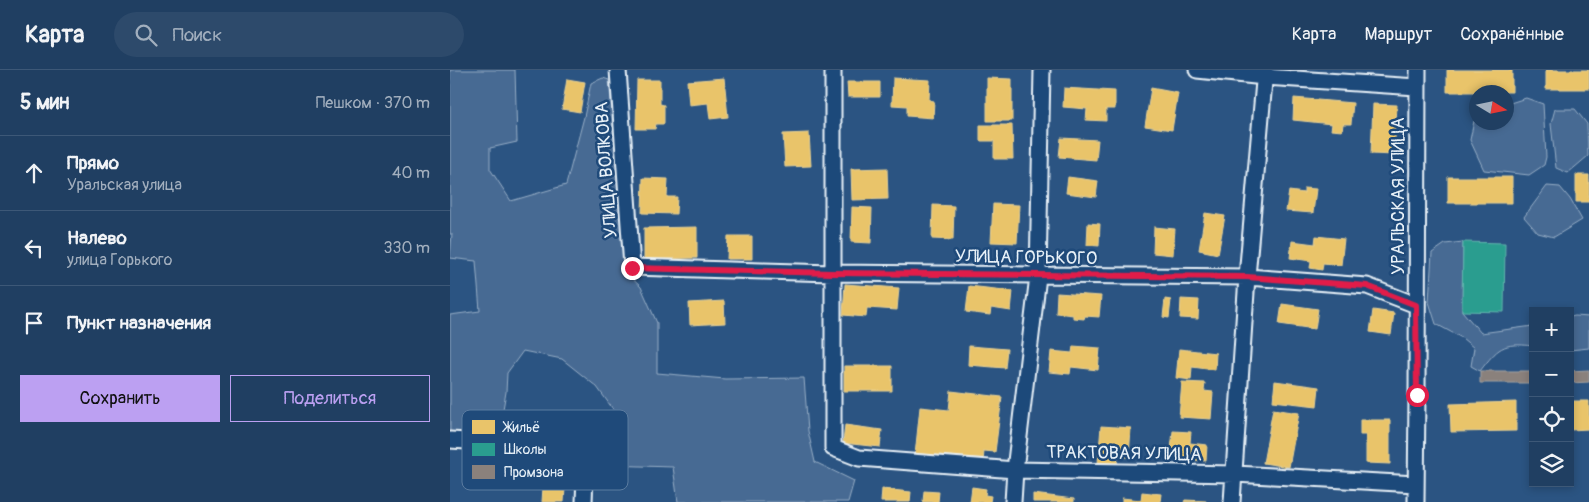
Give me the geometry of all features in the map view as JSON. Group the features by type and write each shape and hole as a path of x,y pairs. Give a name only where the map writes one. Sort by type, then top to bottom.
{"street":[{"name":"УЛИЦА ВОЛКОВА","path":"618,70 632,268"},
{"path":"832,273 833,70"},
{"path":"1013,502 1015,470 1038,276 1042,70"},
{"path":"1197,70 1265,73 1417,87"},
{"name":"УРАЛЬСКАЯ УЛИЦА","path":"1416,502 1418,70"},
{"path":"1232,502 1247,277 1265,73"},
{"name":"УЛИЦА ГОРЬКОГО","path":"632,268 832,273 1247,277 1367,286 1416,305"},
{"name":"ТРАКТОВАЯ УЛИЦА","path":"832,273 833,448 859,458 1015,470 1235,474 1416,484"}],"shaded area":[{"path":"450,70 515,70 517,142 490,148 490,169 511,201 566,185 591,83 603,78 609,80 627,274 641,287 657,323 657,373 725,379 804,378 808,431 815,462 854,481 848,502 678,502 673,467 628,466 628,410 614,410 597,387 562,359 523,351 507,373 503,410 462,410 462,432 450,432 450,315 480,311 476,261 450,258 452,234 450,234"},
{"path":"1526,98 1543,104 1546,157 1544,165 1529,175 1484,170 1470,140 1472,130 1514,130 1514,102"},
{"path":"1555,109 1575,109 1587,124 1588,156 1568,173 1556,168 1551,124"},
{"path":"1547,186 1560,187 1570,199 1582,220 1554,237 1538,233 1524,217"},
{"path":"1463,242 1462,311 1481,333 1529,327 1529,346 1514,345 1502,348 1480,371 1471,366 1474,348 1462,338 1436,324 1429,302 1432,253 1445,244"},
{"path":"1574,316 1589,317 1589,348 1574,350"}],"building: Жильё":[{"path":"1447,70 1512,70 1512,85 1469,85 1469,92 1447,92"},
{"path":"1546,70 1589,70 1589,89 1546,89"},
{"path":"724,78 728,117 710,119 708,103 689,105 687,81"},
{"path":"893,78 930,80 929,100 934,101 933,118 907,116 907,106 892,105"},
{"path":"987,78 1012,79 1012,121 987,121"},
{"path":"567,79 585,82 580,112 562,109"},
{"path":"637,80 660,80 660,104 664,105 664,124 656,124 655,129 636,129"},
{"path":"847,82 880,82 880,97 848,97"},
{"path":"1064,88 1115,91 1115,109 1106,109 1106,121 1086,120 1087,109 1063,107"},
{"path":"1151,88 1178,93 1172,130 1145,126"},
{"path":"1294,98 1353,103 1351,124 1343,124 1342,131 1331,130 1332,124 1293,120"},
{"path":"1373,104 1397,105 1394,155 1371,154"},
{"path":"980,125 1012,125 1013,159 994,159 994,141 980,141"},
{"path":"809,133 811,166 785,167 783,134"},
{"path":"1061,138 1098,140 1096,160 1059,157"},
{"path":"887,168 888,199 852,200 851,169"},
{"path":"1576,175 1589,175 1589,202 1576,202"},
{"path":"1068,177 1098,181 1096,197 1066,193"},
{"path":"1448,177 1512,177 1512,203 1448,203"},
{"path":"643,178 668,179 667,197 677,197 676,214 642,213"},
{"path":"1304,188 1316,189 1313,213 1286,211 1289,191 1304,193"},
{"path":"993,204 1019,205 1017,243 991,242"},
{"path":"933,205 954,206 953,240 932,239"},
{"path":"852,207 872,208 871,243 851,242"},
{"path":"1205,213 1225,216 1218,254 1199,250"},
{"path":"1088,223 1100,224 1099,246 1087,245"},
{"path":"697,227 697,258 644,259 644,228"},
{"path":"1154,227 1175,229 1173,255 1153,253"},
{"path":"728,236 752,236 752,259 727,259"},
{"path":"1316,236 1344,239 1341,265 1323,263 1322,270 1310,268 1311,261 1290,258 1292,241 1315,244"},
{"path":"845,284 899,288 897,310 867,308 866,317 843,315"},
{"path":"969,286 1013,291 1011,311 991,308 990,315 966,312"},
{"path":"1057,293 1101,296 1099,317 1085,316 1084,319 1073,318 1073,315 1056,313"},
{"path":"1165,299 1171,300 1169,318 1163,317"},
{"path":"1181,299 1199,300 1198,319 1180,318"},
{"path":"724,301 725,323 690,325 689,303"},
{"path":"1282,304 1318,309 1315,329 1279,324"},
{"path":"1373,310 1394,313 1391,335 1370,332"},
{"path":"969,346 1007,349 1005,368 968,365"},
{"path":"1073,346 1100,348 1098,370 1071,367 1070,374 1049,372 1051,351 1072,353"},
{"path":"1179,349 1216,353 1215,370 1192,367 1191,380 1176,378"},
{"path":"844,366 892,366 892,391 844,391"},
{"path":"1275,381 1319,387 1317,406 1273,401"},
{"path":"1182,382 1205,383 1204,391 1213,392 1211,419 1179,417"},
{"path":"951,391 1002,397 995,452 984,451 983,463 915,455 920,407 949,410"},
{"path":"1574,401 1589,401 1589,429 1574,430"},
{"path":"1516,402 1516,431 1451,432 1450,404"},
{"path":"1273,409 1299,413 1289,467 1263,463"},
{"path":"1360,420 1390,420 1390,464 1366,463 1366,435 1360,435"},
{"path":"845,425 882,430 880,447 843,443"},
{"path":"1101,426 1131,428 1129,457 1118,457 1117,464 1098,463"},
{"path":"1173,431 1191,432 1190,443 1207,445 1206,461 1170,458"},
{"path":"972,487 986,489 985,495 991,496 990,502 970,502"},
{"path":"882,489 911,492 910,502 881,502"},
{"path":"543,490 565,490 564,502 542,502"},
{"path":"924,491 939,492 938,502 923,502"},
{"path":"1142,492 1161,494 1160,502 1122,502 1122,498 1141,500"},
{"path":"1033,494 1074,499 1074,502 1033,502"},
{"path":"1185,500 1206,501 1206,502 1184,502"}],"building: Школы":[{"path":"1463,242 1505,243 1504,312 1462,311"}],"building: Промзона":[{"path":"1589,370 1589,382 1574,383 1574,371"},
{"path":"1480,371 1529,371 1529,383 1480,383"}],"route":[{"path":"632,268 832,273 1247,277 1367,286 1416,305 1417,395"}]}
